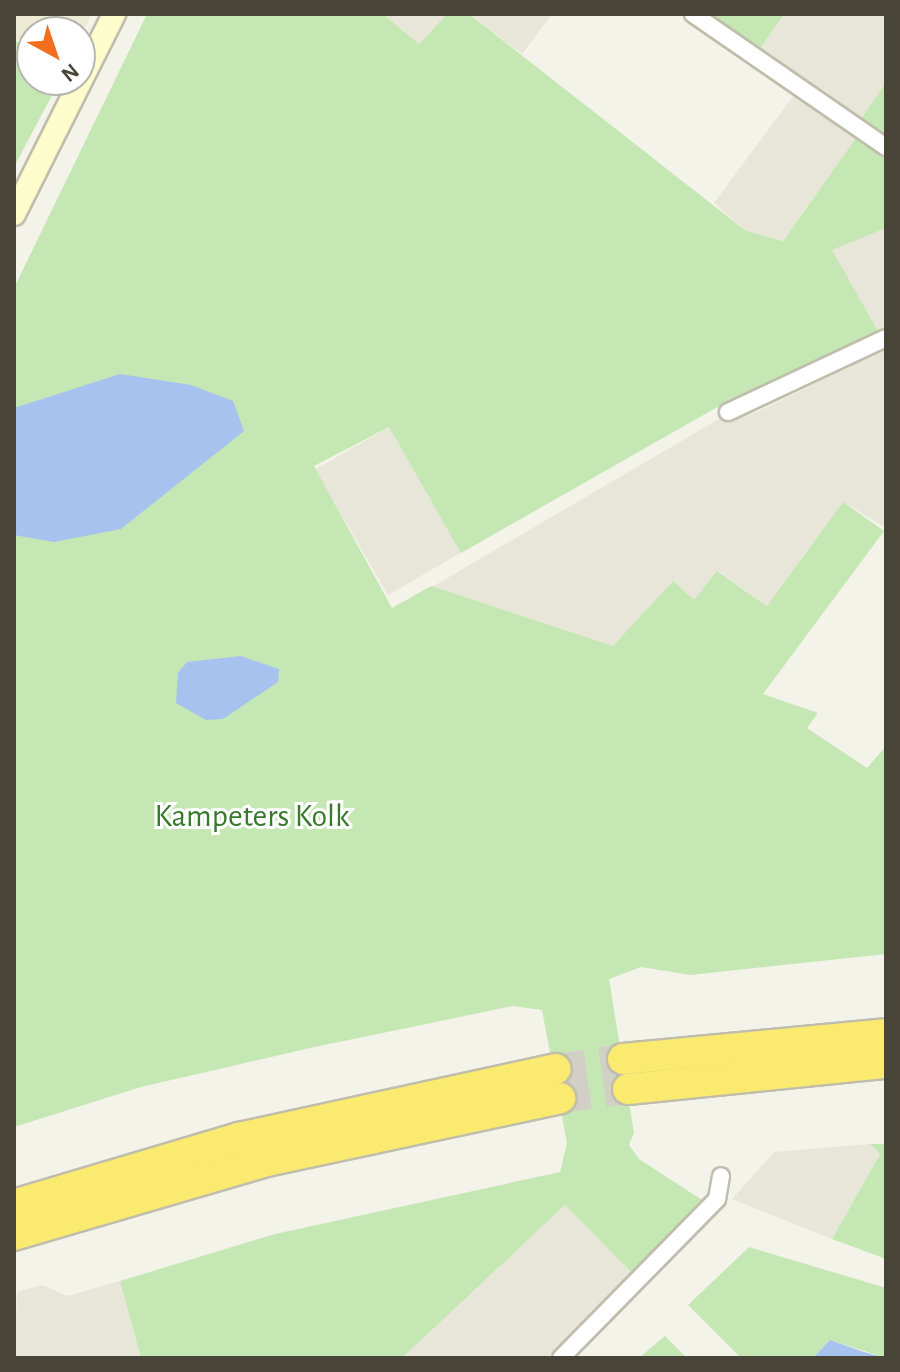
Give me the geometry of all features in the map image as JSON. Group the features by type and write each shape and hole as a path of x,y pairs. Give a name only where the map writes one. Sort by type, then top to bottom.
{"highway":[{"path":"886,1034 626,1074 886,1063"},
{"path":"14,1205 239,1138 558,1083 267,1161 14,1235"}],"main road":[{"path":"14,214 114,14"}],"street":[{"path":"693,14 886,147"},
{"path":"728,412 886,338"},
{"path":"561,1358 717,1199 721,1176"}],"shaded area":[{"path":"14,14 92,14 16,16 14,38"},
{"path":"383,14 447,14 419,44"},
{"path":"469,14 552,14 522,54"},
{"path":"784,14 886,14 886,82 861,119 759,50"},
{"path":"794,95 856,138 783,241 746,231 714,203"},
{"path":"886,228 886,326 878,331 831,249"},
{"path":"886,349 886,528 843,502 767,606 718,571 694,601 612,647 432,587 719,419 753,414"},
{"path":"389,427 462,553 388,595 315,470"},
{"path":"870,1144 880,1154 832,1239 732,1199 774,1152"},
{"path":"565,1205 633,1274 547,1358 402,1358"},
{"path":"120,1281 141,1358 14,1358 17,1292 42,1285 67,1296"}],"green space":[{"name":"Kampeters Kolk","path":"147,14 383,14 419,44 447,14 469,14 746,231 783,241 856,138 886,159 886,228 832,250 878,331 721,405 461,553 389,427 314,466 392,608 431,586 613,646 673,581 694,600 717,571 767,606 843,502 884,531 763,694 818,713 807,728 867,768 886,746 886,954 690,975 641,967 609,979 634,1133 629,1145 639,1159 702,1200 633,1274 565,1205 402,1358 141,1358 120,1281 275,1234 560,1172 567,1143 542,1010 513,1006 310,1048 141,1087 14,1127 14,288"},
{"path":"707,14 784,14 759,50"},
{"path":"14,40 16,96 52,96 14,167"},
{"path":"886,82 886,136 861,119"},
{"path":"870,1144 886,1144 886,1259 832,1239 880,1154"},
{"path":"749,1247 886,1288 886,1358 830,1340 813,1358 741,1358 688,1305"},
{"path":"665,1336 687,1358 639,1358"}],"water":[{"path":"120,374 191,385 233,401 244,431 121,529 54,542 14,535 14,408"},
{"path":"241,656 279,669 278,682 223,719 206,720 176,703 178,673 187,662"},
{"path":"830,1340 861,1351 885,1358 813,1358"}],"tunnel":[{"path":"556,1069 623,1059"},
{"path":"560,1098 628,1089"}]}
